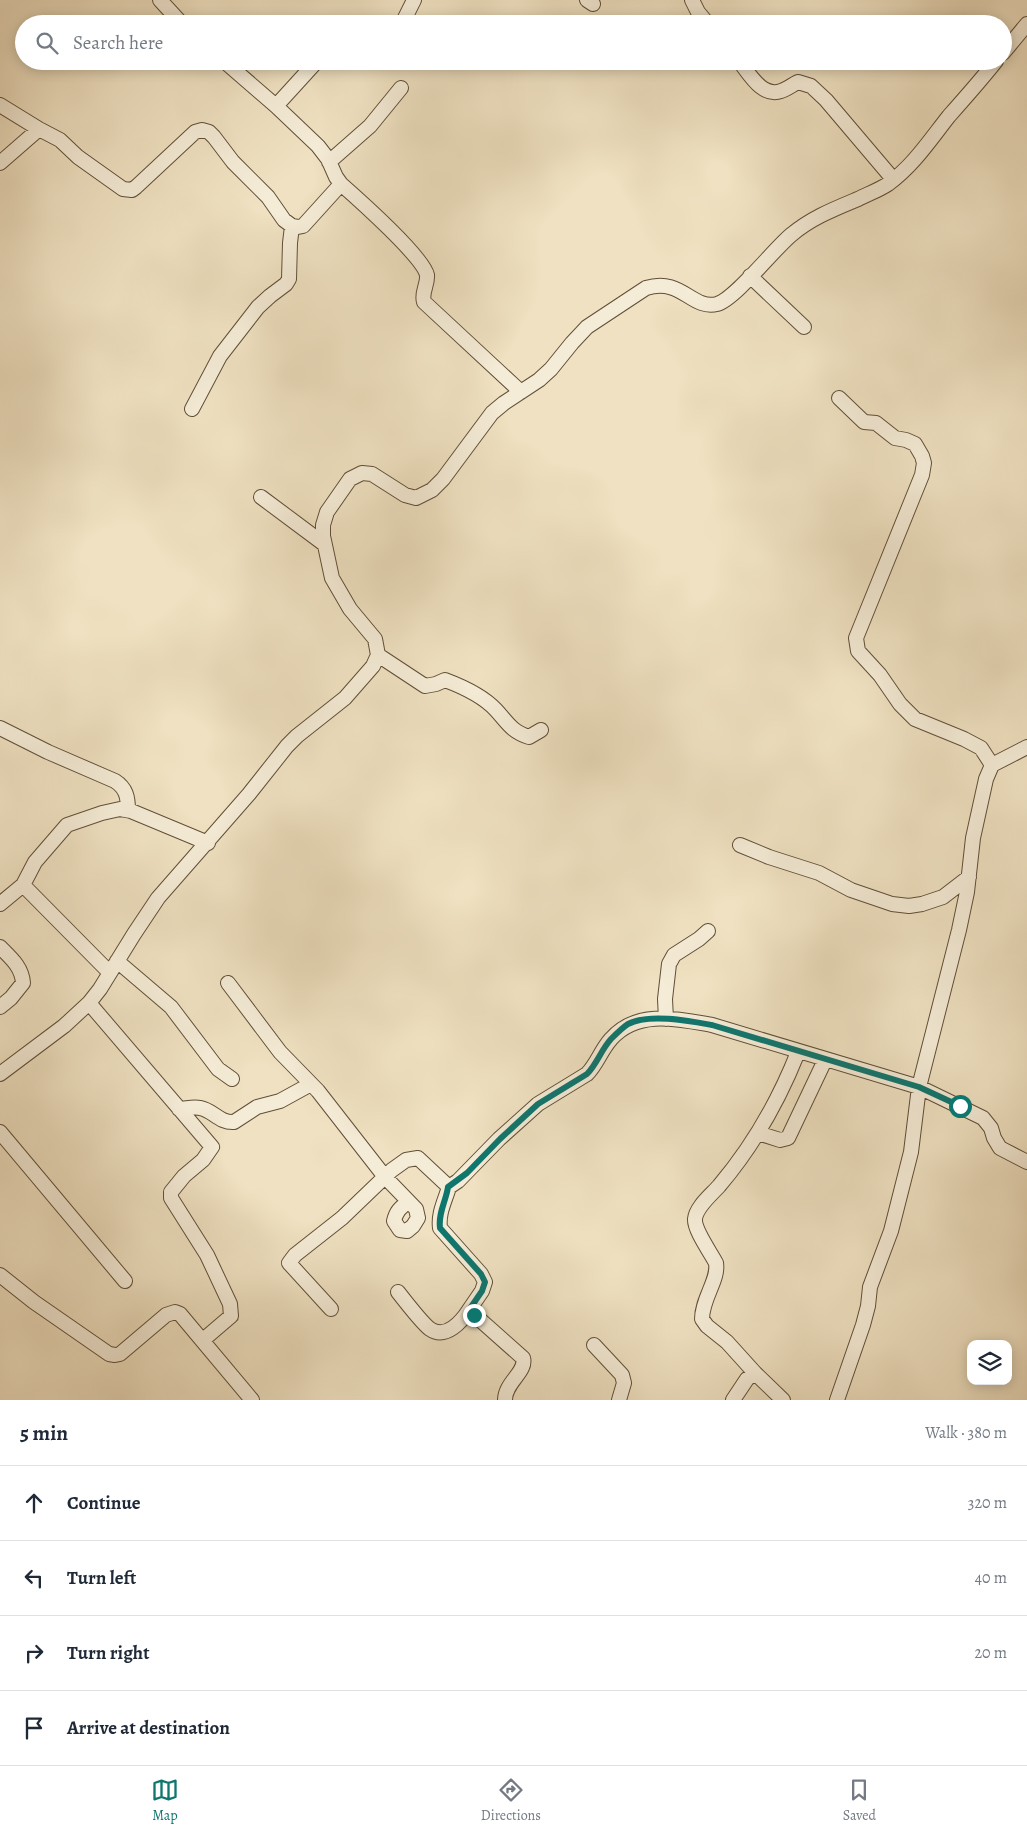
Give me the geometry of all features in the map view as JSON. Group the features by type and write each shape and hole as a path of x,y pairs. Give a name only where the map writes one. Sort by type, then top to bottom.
{"street":[{"path":"160,0 174,15"},
{"path":"406,15 414,0"},
{"path":"692,0 700,15"},
{"path":"1012,42 1027,24"},
{"path":"234,70 318,146 341,184 386,225 422,266 427,276 423,297 424,302 430,309 521,392"},
{"path":"276,106 309,70"},
{"path":"746,70 761,88 771,93 780,92 798,82 811,86 826,100 893,179"},
{"path":"1,1070 64,1026 89,1003 158,898 208,843 292,741 335,707 354,689 373,666 378,655 375,639 350,609 332,578 323,536 323,525 328,512 350,479 362,472 372,474 405,495 416,498 432,490 443,479 492,413 539,380 551,369 587,327 646,288 656,285 670,286 707,305 718,304 726,300 790,236 806,223 822,214 874,192 889,183 914,160 989,70"},
{"path":"329,162 370,126 401,88"},
{"path":"0,105 39,130 60,140 78,157 123,189 132,190 195,132 202,130 209,132 214,137 232,162 268,197 284,220 292,226 303,226 341,184"},
{"path":"0,163 39,130"},
{"path":"192,409 220,356 258,307 286,284 289,279 292,226"},
{"path":"750,276 804,328"},
{"path":"839,398 864,422 876,423 895,438 916,444 924,463 922,475 856,638 858,651 880,676 900,704 915,719 981,748 992,765"},
{"path":"261,497 324,544"},
{"path":"378,655 425,686 445,680 461,686 495,709 509,727 518,733 529,737 541,730"},
{"path":"0,728 48,752 115,780 121,785 127,795 128,810"},
{"path":"837,1400 863,1325 870,1287 891,1231 900,1200 911,1152 919,1087 959,930 969,877 973,838 986,778 992,765 1026,747"},
{"path":"0,904 23,886 35,862 67,825 102,812 120,809 128,810 208,843"},
{"path":"740,845 769,857 820,873 851,890 892,904 909,906 943,897 969,877"},
{"path":"23,886 113,967 170,1007 218,1069 232,1079"},
{"path":"666,1018 665,999 669,964 674,955 708,931"},
{"path":"0,947 17,965 22,974 23,983 11,998 0,1007"},
{"path":"228,983 280,1052 326,1099 385,1177 409,1202"},
{"path":"89,1003 212,1147 203,1160 184,1176 171,1192 171,1198 207,1255 232,1311 224,1323 203,1340"},
{"path":"398,1292 430,1330 441,1332 452,1329 464,1318 482,1291 485,1282 481,1274 440,1228 440,1212 445,1202 448,1187 470,1170 538,1104 587,1074 610,1041 629,1023 666,1018 712,1025 919,1087 983,1118 991,1128 1000,1148 1027,1162"},
{"path":"782,1400 727,1342 707,1326 702,1319 704,1301 717,1269 716,1263 695,1225 695,1218 698,1210 721,1184 758,1133 786,1081 798,1052"},
{"path":"758,1133 780,1140 788,1138 825,1060"},
{"path":"179,1110 200,1108 222,1121 234,1122 257,1107 280,1101 311,1084"},
{"path":"0,1132 125,1281"},
{"path":"331,1309 289,1263 295,1255 342,1218 385,1177 406,1160 418,1158 448,1187"},
{"path":"0,1275 34,1302 109,1354 120,1354 166,1316 172,1313 180,1314 252,1400"},
{"path":"469,1310 523,1358 524,1366 507,1388 505,1400"},
{"path":"594,1345 622,1375 624,1383 619,1400"},
{"path":"733,1400 747,1379 755,1372"}],"route":[{"path":"474,1315 469,1310 482,1291 485,1282 481,1274 440,1228 440,1212 445,1202 448,1187 467,1173 523,1116 538,1104 587,1074 610,1041 629,1023 666,1018 712,1025 919,1087 960,1106"}]}
